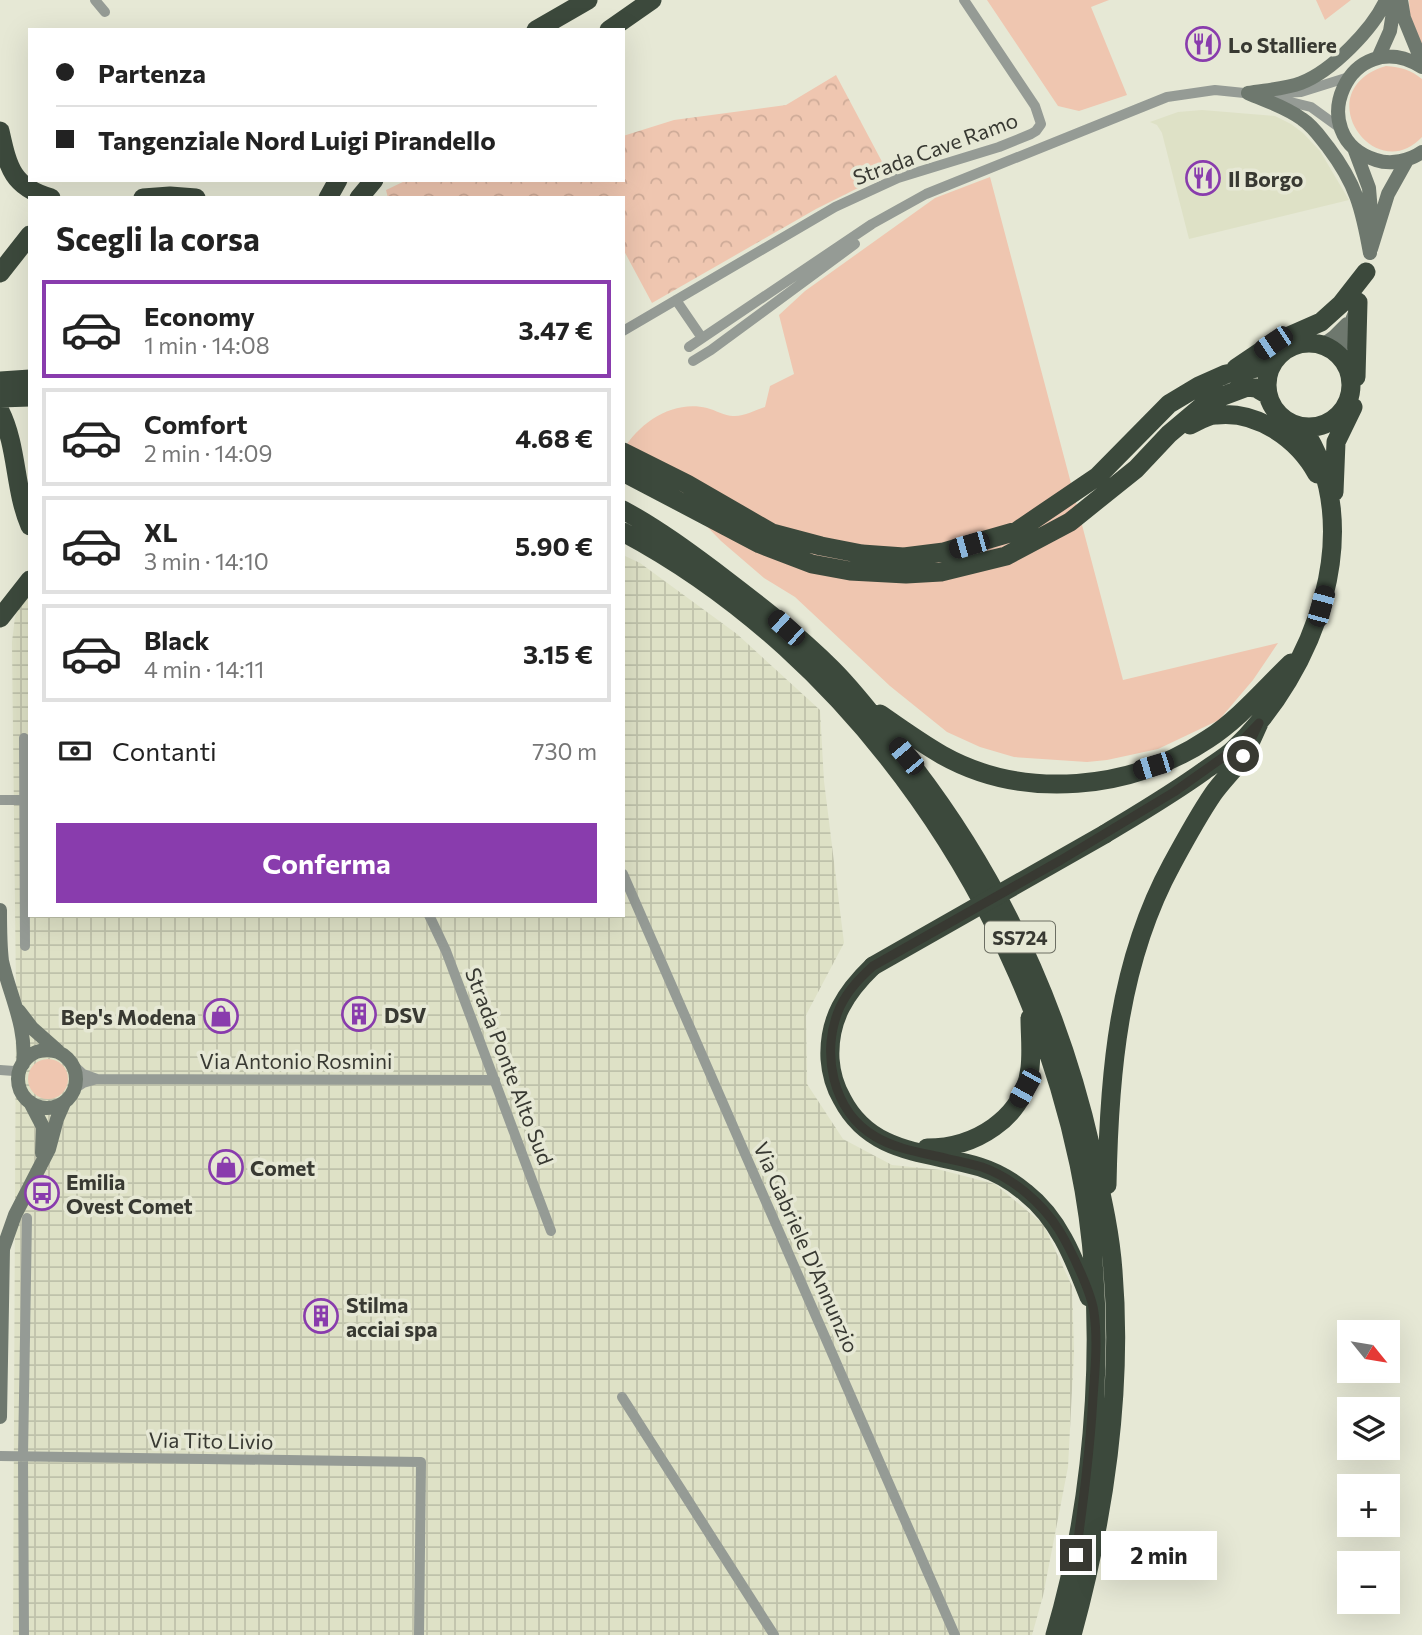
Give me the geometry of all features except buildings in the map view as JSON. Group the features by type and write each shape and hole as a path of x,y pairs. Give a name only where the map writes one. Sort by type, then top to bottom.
{"highway":[{"path":"539,28 588,0"},
{"path":"628,22 652,0"},
{"path":"0,131 12,173 23,185 44,196"},
{"path":"361,196 372,182"},
{"path":"0,273 28,238"},
{"path":"625,453 687,484 772,533 862,554 904,556 944,552 1017,531 1098,476 1170,404 1199,386 1226,374 1273,343 1321,322 1341,303 1366,272"},
{"path":"1330,498 1336,442 1351,413 1356,394 1356,308"},
{"path":"1314,342 1331,349 1349,369 1352,387 1345,408 1332,421 1318,426 1302,427 1290,423 1280,415 1268,395 1267,383 1272,365 1278,356 1295,345 1314,342"},
{"path":"1226,374 1272,365"},
{"path":"0,381 28,379"},
{"path":"625,473 760,544 812,564 850,571 906,574 941,572 1006,556 1070,523 1136,469 1170,434 1207,402 1247,387 1256,388 1268,395"},
{"path":"0,398 28,397"},
{"path":"0,411 9,429 22,508 28,522"},
{"path":"1170,434 1214,414 1258,422 1276,430 1301,449 1330,498"},
{"path":"1094,1311 1074,1259 1059,1230 1045,1211 1027,1194 983,1167 898,1148 862,1128 836,1089 829,1042 840,1007 854,984 873,966 1174,792 1232,751 1259,723 1283,690 1302,653 1318,616 1330,572 1330,498 1325,443 1332,421"},
{"path":"1302,427 1314,445 1330,498"},
{"name":"SS724","path":"625,511 677,544 770,614 833,670 920,773 956,824 1018,933 1059,1034 1083,1113 1106,1214 1113,1271 1115,1327 1111,1426 1098,1524 1072,1635"},
{"name":"SS724","path":"625,533 659,552 730,602 821,680 907,782 943,833 976,890 1030,1003 1056,1077 1079,1164 1093,1265 1095,1365 1085,1488 1076,1555 1055,1635"},
{"path":"0,618 28,583"},
{"path":"857,698 943,756 996,777 1058,786 1115,777 1172,761 1232,721 1302,653"},
{"path":"1106,1214 1109,1097 1115,1042 1136,947 1171,865 1213,794 1243,756 1259,723"},
{"path":"898,1148 946,1148 982,1136 1000,1124 1013,1109 1025,1088 1030,1069 1030,1003"}],"street":[{"path":"95,0 105,12"},
{"name":"Strada Cave Ramo","path":"625,330 835,207 898,178 999,147 1037,131 1041,124 1035,106 964,0"},
{"path":"1248,93 1300,83 1317,75 1361,37 1374,22 1386,0"},
{"path":"1378,58 1390,31 1395,0"},
{"path":"1401,0 1404,18 1422,65"},
{"path":"1370,253 1372,213 1369,188 1354,148 1340,128 1338,101 1342,88 1357,68 1378,58 1395,57 1422,65"},
{"name":"Strada Cave Ramo","path":"689,347 872,224 926,194 1167,97 1215,90 1248,93 1301,92 1349,77"},
{"path":"1248,93 1295,114 1314,129 1355,189 1370,253"},
{"name":"Strada Cave Ramo","path":"1248,93 1311,107 1340,128"},
{"path":"1354,148 1366,157 1393,162 1407,160 1422,152"},
{"path":"1331,349 1356,308 1388,194 1407,160"},
{"name":"Strada Cave Ramo","path":"693,361 926,194"},
{"path":"676,300 702,338"},
{"path":"24,738 25,946"},
{"path":"0,800 24,800"},
{"name":"Via Gabriele D'Annunzio","path":"625,879 955,1635"},
{"path":"0,910 1,957 24,1044 19,1082 23,1095 30,1102 43,1127 43,1150 36,1175"},
{"name":"Strada Ponte Alto Sud","path":"431,917 551,1231"},
{"path":"16,1007 32,1028 83,1074 97,1079"},
{"path":"3,1070 14,1071 39,1051 60,1053"},
{"path":"73,1065 76,1077 74,1089"},
{"path":"3,1070 19,1082"},
{"path":"0,1417 3,1249 15,1215 49,1149 64,1103 74,1089 97,1079"},
{"name":"Via Antonio Rosmini","path":"97,1079 495,1080"},
{"path":"30,1102 47,1108 64,1103"},
{"path":"24,1635 23,1456 27,1218"},
{"path":"622,1397 772,1633"},
{"name":"Via Tito Livio","path":"0,1456 421,1462 419,1635"}],"shaded area":[{"path":"1202,110 1275,116 1291,124 1320,151 1349,200 1189,239 1162,133 1157,125 1150,122 1178,112"},
{"path":"625,556 640,563 737,634 820,710 824,781 844,943 806,1015 807,1084 843,1139 892,1165 941,1170 995,1184 1043,1224 1072,1286 1074,1352 1068,1467 1043,1596 1032,1635 13,1635 16,992 12,642 15,617 28,591 28,917 625,917"}],"green space":[{"path":"987,0 1109,0 1091,7 1127,95 1079,111 1058,106"},
{"path":"1316,0 1351,0 1325,20"},
{"path":"1409,0 1422,0 1422,45 1410,15"},
{"path":"1386,66 1406,70 1422,79 1422,137 1404,150 1385,151 1369,143 1356,130 1350,112 1351,94 1363,78"},
{"path":"836,75 888,173 816,209 652,303 625,253 625,196 388,196 386,190 403,182 625,182 625,135 674,120 786,105"},
{"path":"990,177 1123,680 1278,643 1253,680 1219,720 1158,749 1087,762 1014,757 980,747 947,732 890,686 795,597 764,578 721,541 690,509 625,452 625,447 639,430 670,410 694,406 737,416 765,407 770,386 794,374 779,315 805,291 935,198"},
{"path":"48,1059 62,1065 68,1079 62,1093 48,1099 34,1093 28,1079 34,1065"}],"place":[{"name":"Lo Stalliere","path":"1203,44"},
{"name":"Il Borgo","path":"1203,178"},
{"name":"DSV","path":"359,1014"},
{"name":"Bep's Modena","path":"221,1016"},
{"name":"Comet","path":"226,1167"},
{"name":"Emilia Ovest Comet","path":"42,1193"},
{"name":"Stilma acciai spa","path":"321,1316"}],"route":[{"path":"1076,1555 1091,1428 1095,1365 1094,1311 1074,1259 1059,1230 1045,1211 1006,1179 983,1167 898,1148 862,1128 836,1089 829,1042 840,1007 854,984 873,966 1061,860 1174,792 1232,751 1259,723 1243,756"}]}
